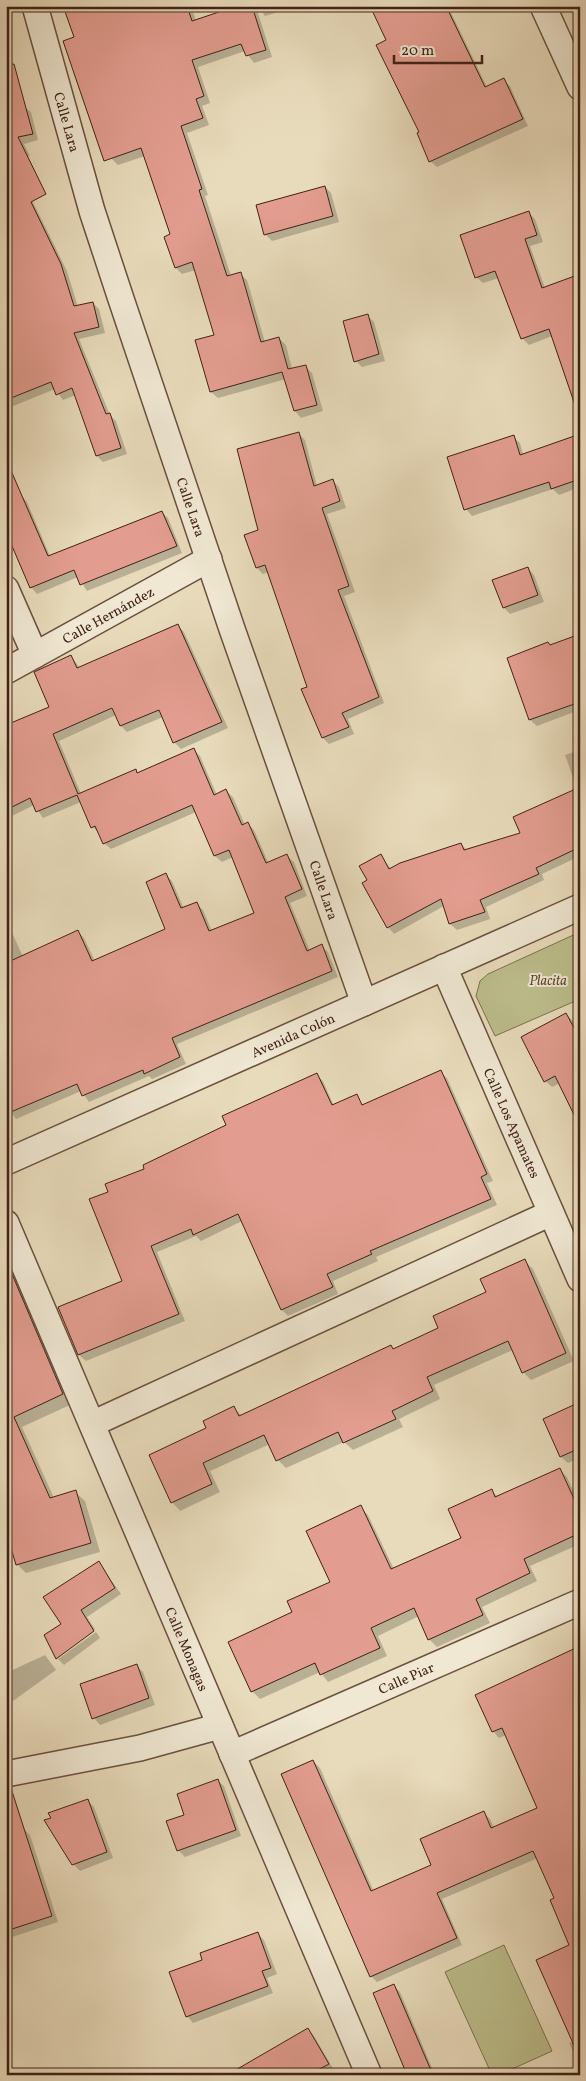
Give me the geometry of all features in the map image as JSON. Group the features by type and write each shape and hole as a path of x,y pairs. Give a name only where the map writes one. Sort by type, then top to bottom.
{"street":[{"name":"Calle Lara","path":"35,6 92,212 209,559 364,1003"},
{"path":"543,6 580,87"},
{"name":"Calle Hernández","path":"6,671 209,559"},
{"path":"6,589 35,655"},
{"name":"Avenida Colón","path":"6,1162 580,907"},
{"name":"Calle Los Apamates","path":"444,967 580,1279"},
{"path":"92,1424 551,1213"},
{"name":"Calle Monagas","path":"6,1223 369,2075"},
{"name":"Calle Piar","path":"232,1754 580,1602"},
{"path":"6,1774 140,1748 220,1726"}],"green space":[{"name":"Placita","path":"580,932 580,999 495,1036 476,996 480,981 488,974"},
{"path":"504,1945 552,2051 499,2075 492,2075 445,1972"}],"building":[{"path":"63,6 187,6 192,21 237,6 252,6 266,50 246,56 241,44 192,60 204,96 196,99 203,118 181,126 202,189 199,190 227,276 241,272 261,342 279,337 288,369 306,365 317,405 294,411 282,372 210,392 195,340 214,335 192,262 175,268 164,237 170,234 141,148 104,161 63,41 74,37"},
{"path":"370,6 446,6 485,87 504,78 523,119 429,162 417,133 419,132 376,45 386,40"},
{"path":"14,64 33,134 18,137 46,194 31,202 61,264 74,306 93,302 99,327 74,333 106,414 110,413 121,448 96,456 72,388 56,395 51,382 6,400 6,65"},
{"path":"325,186 333,216 264,235 256,205"},
{"path":"529,211 537,235 525,239 542,288 580,274 580,407 576,408 549,329 521,339 495,271 475,278 460,235"},
{"path":"368,314 379,354 354,362 343,321"},
{"path":"299,432 314,486 333,479 340,501 322,508 349,586 338,590 379,697 342,713 349,727 322,738 301,689 307,687 265,565 256,568 244,535 258,530 237,449"},
{"path":"580,434 580,479 551,489 549,482 464,510 447,457 514,435 520,455"},
{"path":"6,459 48,556 162,511 177,546 80,585 74,570 30,588 6,532"},
{"path":"528,567 538,595 503,608 492,580"},
{"path":"178,624 222,722 173,743 159,710 120,726 112,708 53,734 78,794 136,769 137,773 194,748 214,795 226,789 242,825 248,822 266,863 287,854 302,889 285,897 307,951 322,944 332,971 172,1038 180,1057 144,1074 143,1070 82,1096 77,1084 6,1114 6,963 78,930 92,961 165,929 146,882 166,873 181,908 197,902 209,931 254,913 229,850 214,856 192,805 103,844 95,826 91,828 77,795 36,812 30,798 6,810 6,725 49,707 34,672 71,655 77,668"},
{"path":"580,634 580,702 529,720 507,658 548,642 550,645"},
{"path":"580,787 580,847 536,868 539,874 480,900 485,912 449,924 441,899 387,928 362,883 367,880 359,866 381,854 389,869 400,863 461,843 464,850 520,833 513,817"},
{"path":"566,1013 580,1039 580,1127 555,1076 544,1082 521,1037"},
{"path":"441,1070 487,1174 481,1177 491,1199 370,1251 372,1254 327,1274 333,1287 281,1310 238,1214 193,1235 191,1229 151,1246 179,1314 78,1355 58,1307 122,1281 89,1199 108,1192 105,1184 144,1169 143,1165 226,1125 222,1116 317,1073 332,1105 357,1094 362,1105"},
{"path":"525,1259 566,1353 522,1373 508,1341 427,1377 433,1391 392,1411 396,1419 343,1443 338,1432 276,1461 264,1435 203,1463 212,1484 171,1503 149,1455 206,1428 203,1421 234,1406 239,1416 391,1345 393,1349 438,1328 433,1316 486,1292 480,1279"},
{"path":"6,1260 63,1394 14,1417 50,1498 76,1490 91,1543 16,1565 6,1531"},
{"path":"580,1402 580,1448 560,1457 543,1419"},
{"path":"560,1468 580,1512 580,1533 524,1559 530,1573 476,1599 483,1615 428,1640 414,1608 371,1628 380,1648 320,1675 315,1663 251,1692 228,1642 292,1612 287,1601 330,1582 306,1531 361,1505 391,1569 461,1538 448,1509 492,1489 495,1497"},
{"path":"99,1561 115,1588 81,1610 94,1631 56,1659 44,1635 61,1624 43,1597"},
{"path":"580,1646 580,2059 536,1960 569,1945 550,1900 554,1898 533,1851 437,1893 457,1938 370,1977 281,1774 313,1760 371,1891 431,1865 420,1839 484,1811 491,1828 537,1808 502,1728 492,1732 475,1695"},
{"path":"137,1664 149,1698 92,1719 80,1684"},
{"path":"218,1779 236,1830 177,1851 166,1821 184,1815 177,1794"},
{"path":"11,1788 52,1916 6,1931 6,1789"},
{"path":"88,1799 107,1852 72,1865 44,1820 51,1818 48,1813"},
{"path":"258,1932 271,1968 262,1971 268,1986 186,2017 169,1972 202,1960 200,1953"},
{"path":"394,1984 433,2075 407,2075 373,1993"},
{"path":"308,2028 329,2064 308,2075 227,2075"}]}
